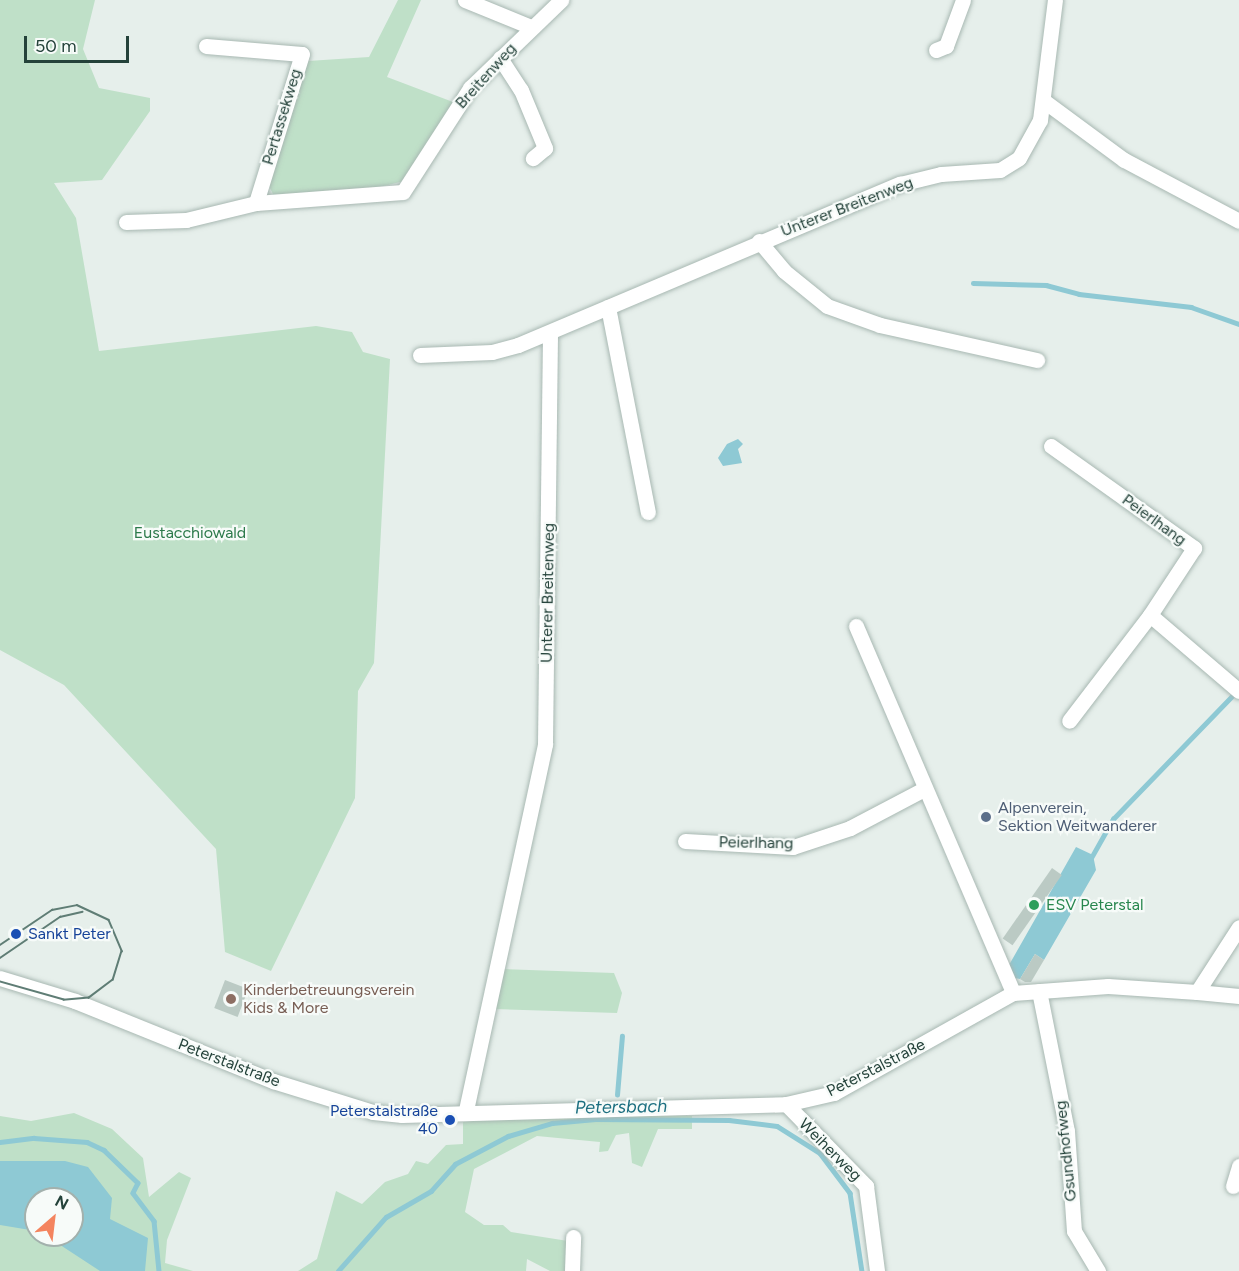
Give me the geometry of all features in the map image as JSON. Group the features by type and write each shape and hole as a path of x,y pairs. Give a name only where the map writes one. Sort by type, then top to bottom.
{"street":[{"path":"465,0 531,27"},
{"name":"Breitenweg","path":"256,203 403,192 440,129 500,58 561,0"},
{"path":"936,50 946,46 963,0"},
{"name":"Unterer Breitenweg","path":"420,354 492,352 549,333 759,241 900,184 941,174 1000,170 1023,151 1044,101 1055,0"},
{"name":"Pertassekweg","path":"206,46 302,54 256,203"},
{"path":"500,58 521,90 545,148 533,158"},
{"path":"1044,101 1124,160 1239,221"},
{"path":"126,222 186,220 256,203"},
{"name":"Unterer Breitenweg","path":"759,241 784,271 827,306 880,325 1037,360"},
{"path":"608,307 648,512"},
{"name":"Unterer Breitenweg","path":"466,1110 545,744 549,333"},
{"name":"Peierlhang","path":"1051,446 1194,549 1150,615 1069,721"},
{"path":"1150,615 1239,691"},
{"path":"856,626 1013,993"},
{"name":"Peierlhang","path":"685,841 794,847 850,828 924,789"},
{"path":"1197,992 1239,927"},
{"name":"Peterstalstraße","path":"0,978 75,1001 314,1095 402,1115 466,1110 786,1104 834,1093 1013,993 1108,986 1239,996"},
{"name":"Gsundhofweg","path":"1039,991 1067,1131 1074,1231 1098,1271"},
{"name":"Weiherweg","path":"786,1104 866,1186 877,1271"},
{"path":"1233,1186 1239,1166"},
{"path":"572,1271 573,1237"}],"green space":[{"name":"Eustacchiowald","path":"0,0 95,0 83,49 99,88 150,98 150,111 102,180 54,183 76,218 99,351 316,326 352,332 363,352 390,359 374,663 358,691 355,798 271,971 225,952 216,849 64,685 0,650"},
{"path":"398,0 421,0 387,77 453,102 404,181 372,189 274,196 267,182 308,61 369,57"},
{"path":"503,969 614,973 622,993 617,1013 494,1009"},
{"path":"74,1113 112,1129 143,1158 149,1197 179,1172 191,1178 167,1240 165,1263 193,1271 0,1271 0,1116 31,1121"},
{"path":"541,1113 692,1116 692,1129 658,1129 642,1167 632,1163 629,1133 616,1135 608,1151 599,1152 600,1142 537,1136 474,1169 465,1212 484,1225 503,1225 511,1232 568,1241 565,1271 550,1271 527,1259 526,1271 298,1271 317,1259 336,1191 362,1204 385,1182 408,1174 416,1161 428,1164 446,1145 463,1144 463,1122"}],"water":[{"path":"738,439 743,444 738,449 742,463 723,466 718,458 727,444"},
{"path":"1076,847 1093,855 1096,870 1044,960 1035,954 1020,979 1014,978 1009,965"},
{"path":"0,1161 65,1161 88,1167 112,1198 110,1219 148,1238 145,1271 100,1271 63,1247 84,1247 84,1187 24,1187 24,1229 0,1225"}],"building":[{"name":"ESV Peterstal","path":"1052,868 1062,875 1013,945 1003,938"},
{"name":"ESV Peterstal","path":"1035,954 1044,960 1031,982 1025,982 1020,979"},
{"name":"Kinderbetreuungsverein Kids & More","path":"225,980 248,989 238,1017 214,1008"}],"waterway":[{"path":"973,283 1046,285 1079,294 1191,307 1239,324"},
{"path":"1091,858 1113,819 1234,694"},
{"path":"617,1095 622,1036"},
{"name":"Petersbach","path":"338,1271 386,1217 431,1191 455,1164 508,1136 552,1123 595,1119 729,1120 777,1126 820,1153 850,1193 862,1271"},
{"name":"Petersbach","path":"0,1142 34,1138 87,1142 104,1150 138,1183 133,1193 154,1221 159,1271"}],"tram line":[{"path":"0,945 52,910 77,905 109,920 122,951 113,980 89,998 64,1000 0,982"},
{"path":"0,958 60,917 82,912"}],"place":[{"name":"Alpenverein, Sektion Weitwanderer","path":"986,817"},
{"name":"ESV Peterstal","path":"1034,905"},
{"name":"Sankt Peter","path":"16,934"},
{"name":"Kinderbetreuungsverein Kids & More","path":"231,999"},
{"name":"Peterstalstraße 40","path":"450,1120"}]}
